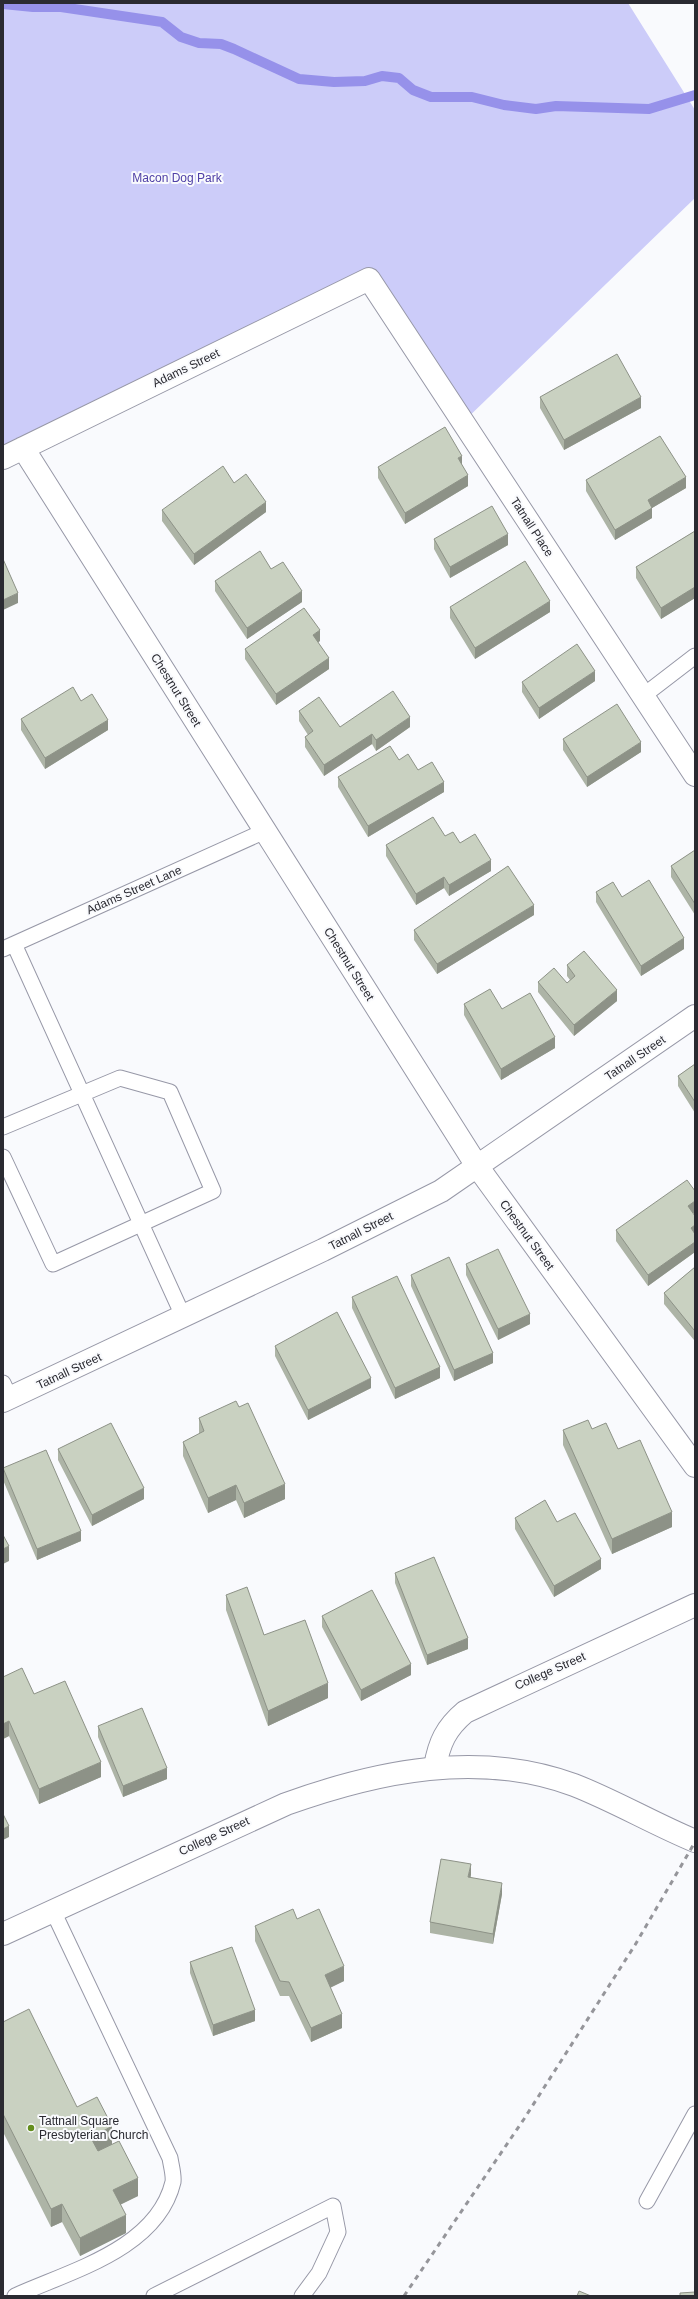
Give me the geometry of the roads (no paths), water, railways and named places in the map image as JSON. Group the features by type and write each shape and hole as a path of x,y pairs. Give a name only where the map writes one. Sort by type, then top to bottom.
{"street":[{"name":"Adams Street","path":"3,458 369,279"},
{"name":"Tatnall Place","path":"369,279 695,775"},
{"name":"Chestnut Street","path":"23,448 477,1166 695,1466"},
{"name":"Tatnall Street","path":"5,1394 183,1316 441,1191 695,1016"},
{"name":"College Street","path":"435,1767 438,1750 443,1736 454,1722 465,1712 695,1605"},
{"name":"College Street","path":"3,1934 286,1804 325,1790 360,1781 435,1767 486,1767 529,1773 572,1784 603,1797 625,1809 695,1841"}],"lane":[{"path":"643,696 695,656"},
{"name":"Adams Street Lane","path":"9,946 265,831"},
{"path":"9,946 82,1094 183,1316"},
{"path":"3,1127 120,1078 170,1092 214,1191 53,1264 3,1157"},
{"path":"15,2296 116,2252 151,2225 165,2202 173,2181 170,2158 53,1911"},
{"path":"647,2201 695,2114"},
{"path":"154,2296 332,2206 338,2232 320,2273 302,2296"}],"waterway":[{"path":"3,4 33,7 61,7 162,22 181,37 199,43 221,44 299,79 334,82 365,81 382,76 399,78 413,90 431,97 472,97 504,105 536,109 556,106 649,109 695,95"}],"railway":[{"path":"404,2296 524,2119 635,1945 695,1842"}],"place":[{"name":"Tattnall Square Presbyterian Church","path":"31,2128"}],"park label":[{"name":"Macon Dog Park","path":"177,178"}]}
